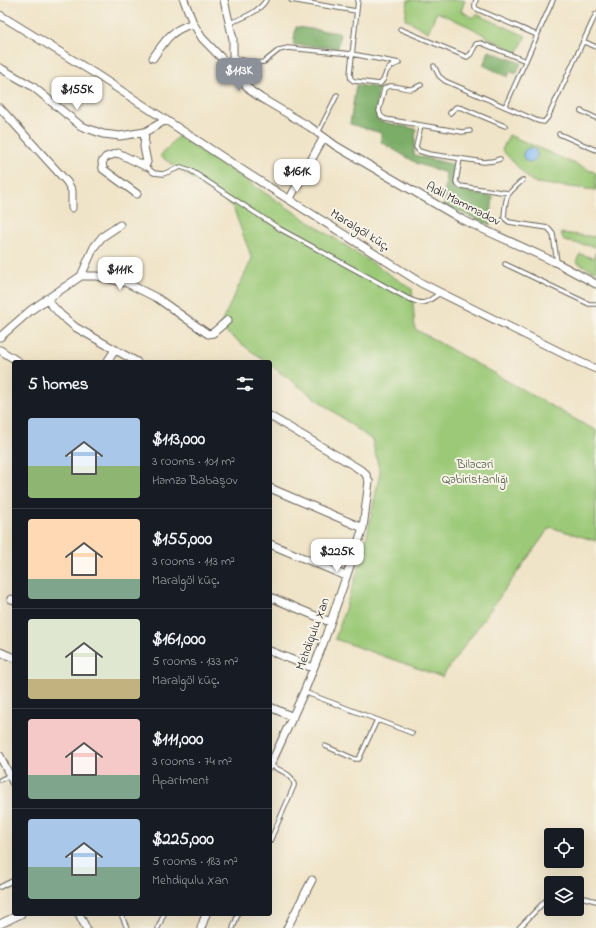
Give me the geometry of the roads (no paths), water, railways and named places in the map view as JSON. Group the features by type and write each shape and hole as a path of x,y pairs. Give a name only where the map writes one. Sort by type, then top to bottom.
{"street":[{"name":"Adil Məmmədov","path":"184,0 202,38 251,91 261,98 336,146 463,220 557,263 596,284"},
{"path":"224,0 232,39 233,70"},
{"name":"Maralgöl küç.","path":"0,15 94,73 289,200 421,283 596,369"},
{"path":"153,58 168,36 179,28 194,23"},
{"path":"0,68 32,86 81,126 103,134 120,136 145,132 166,120"},
{"path":"0,108 67,182 72,191 72,208"},
{"path":"137,194 104,169 102,162 106,157 113,154 118,154 144,166 147,162 144,147 145,132"},
{"path":"289,200 321,135"},
{"path":"0,337 31,310 81,276 94,247 102,237 120,225"},
{"path":"81,276 97,276 127,283 157,298 208,334 213,333 228,320"},
{"path":"46,299 75,327 133,360"},
{"path":"0,350 16,360"},
{"path":"108,360 115,350"},
{"name":"Mehdiqulu Xan","path":"272,417 365,473 369,481 363,528 304,692 272,762"},
{"path":"272,489 363,528"},
{"path":"272,545 346,576"},
{"path":"272,598 330,622"},
{"path":"0,652 12,657"},
{"path":"272,652 313,668"},
{"path":"272,708 293,717"},
{"path":"0,756 12,780"},
{"path":"287,928 312,880"},
{"path":"0,924 17,916"},
{"path":"80,916 86,928"},
{"path":"201,928 205,916"}],"lane":[{"path":"229,22 243,18 263,4 266,0"},
{"path":"291,0 356,10"},
{"path":"232,58 255,63 264,62 279,50 288,48 352,54 400,63 392,65 386,70 380,84 354,81 351,79 350,74 352,54 356,10 358,0"},
{"path":"476,0 475,8 537,35"},
{"path":"505,107 553,0"},
{"path":"434,66 439,76 445,81 538,121 544,122 548,117 596,14"},
{"path":"400,29 467,57 471,54 476,44 481,43 526,61"},
{"path":"583,41 596,47"},
{"path":"421,85 413,89 390,86 386,87 384,89 380,116 462,132 470,131"},
{"path":"321,135 337,95"},
{"path":"450,113 456,108 462,108 504,126"},
{"path":"581,111 596,118"},
{"path":"421,125 416,147 419,151 429,154 484,162 493,161 500,158"},
{"path":"559,134 596,150"},
{"path":"460,158 456,182 460,186 508,193"},
{"path":"144,166 154,172 163,174 181,168 190,170 280,230 420,304 441,293"},
{"path":"523,180 508,193 505,198 504,218 506,221 548,228 551,230 553,234 557,263"},
{"path":"505,264 589,304 596,304"},
{"path":"304,692 412,733"},
{"path":"325,746 355,759 360,759 377,720"},
{"path":"272,767 291,777 294,782 294,786 272,836"},
{"path":"0,780 10,775"},
{"path":"0,886 12,881"},
{"path":"584,898 596,901"},
{"path":"519,928 544,902"},
{"path":"122,916 128,928"},
{"path":"158,928 163,916"},
{"path":"233,928 237,916"}],"water":[{"path":"527,148 533,148 537,152 537,158 533,162 527,162 523,158 523,152"}],"park label":[{"name":"Biləcəri Qəbiristanlığı","path":"475,472"}]}
